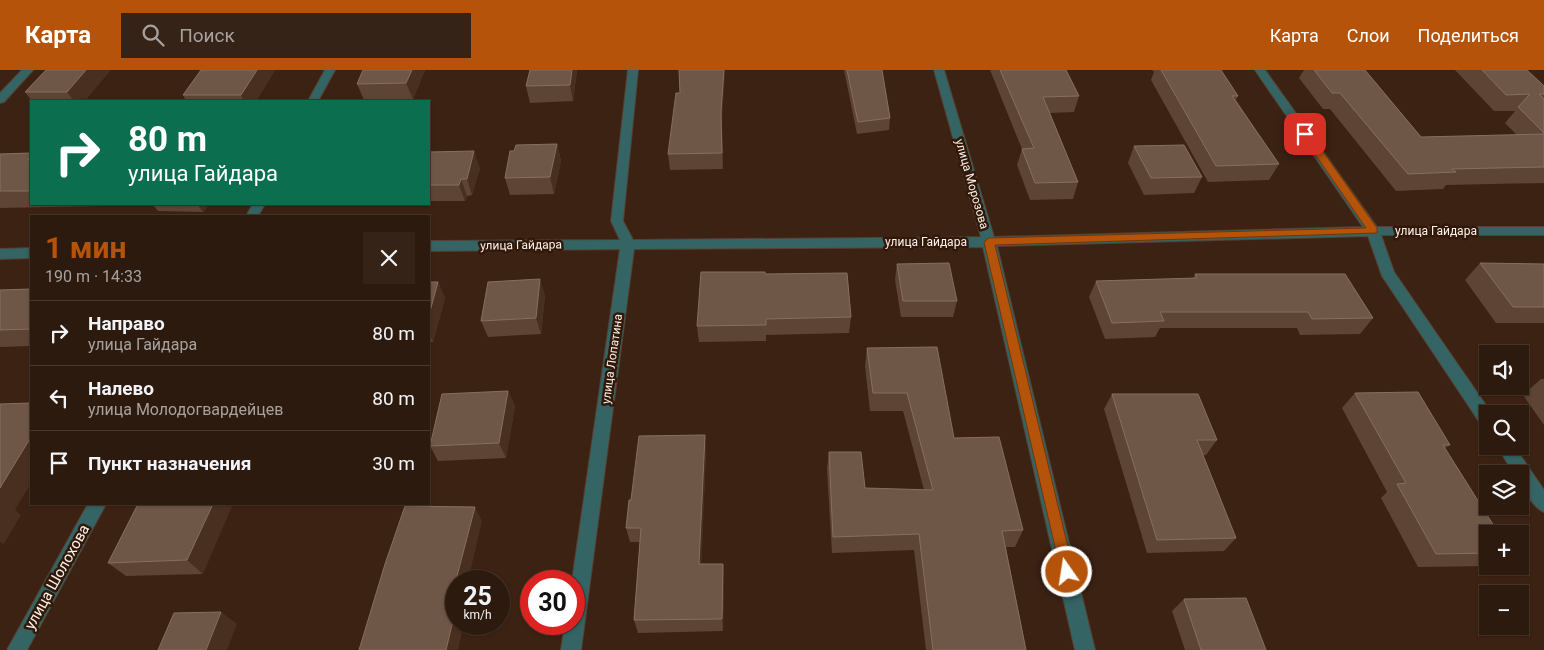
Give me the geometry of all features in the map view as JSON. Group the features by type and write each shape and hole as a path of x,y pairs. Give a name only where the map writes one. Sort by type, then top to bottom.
{"street":[{"path":"0,100 28,70"},
{"path":"315,100 330,70"},
{"path":"628,243 617,220 633,70"},
{"name":"улица Морозова","path":"939,70 989,242 1086,650"},
{"path":"1260,70 1374,231 1387,272 1479,408"},
{"name":"улица Гайдара","path":"430,246 628,243 989,242 1374,231 1544,231"},
{"name":"улица Лопатина","path":"571,650 628,243"},
{"path":"0,254 30,253"},
{"path":"1511,455 1544,504"},
{"name":"улица Шолохова","path":"17,650 96,505"}],"building":[{"path":"46,70 86,70 67,92 25,92"},
{"path":"201,70 257,70 241,95 183,95"},
{"path":"363,70 412,70 406,83 357,84"},
{"path":"530,70 572,70 570,85 526,86"},
{"path":"679,70 724,70 721,112 722,153 668,154 676,93 680,93"},
{"path":"847,70 882,70 890,118 858,122"},
{"path":"1000,70 1066,70 1079,96 1043,97 1078,182 1035,183 1022,149 1034,148"},
{"path":"1161,70 1221,70 1238,96 1232,96 1279,164 1216,166"},
{"path":"1314,70 1365,70 1421,137 1544,134 1544,167 1452,169 1456,172 1408,174 1340,93 1332,93"},
{"path":"1482,70 1527,70 1544,86 1544,94 1539,94 1544,99 1544,133 1518,107 1530,94 1506,95"},
{"path":"557,144 550,177 505,178 510,151 514,151 516,145"},
{"path":"1184,145 1202,177 1151,178 1134,146"},
{"path":"474,151 467,179 461,179 459,185 430,185 430,152"},
{"path":"30,153 28,160 30,160 30,191 0,191 0,154"},
{"path":"949,263 957,301 903,301 897,264"},
{"path":"1480,263 1544,264 1544,307 1513,307"},
{"path":"701,272 765,272 765,274 847,273 851,317 766,319 766,325 697,326"},
{"path":"1195,274 1345,274 1373,318 1312,319 1308,312 1160,312 1164,321 1112,323 1096,281 1197,278"},
{"path":"540,279 536,318 481,321 488,282"},
{"path":"430,282 438,282 430,311"},
{"path":"30,289 30,329 0,330 0,290"},
{"path":"937,347 954,438 999,437 1023,530 1002,531 1026,650 933,650 919,534 833,537 829,452 861,452 865,488 933,490 907,393 873,393 867,348"},
{"path":"508,391 499,443 430,446 442,394"},
{"path":"1418,392 1450,445 1443,445 1479,502 1479,515 1487,515 1493,525 1479,525 1479,553 1436,554 1397,484 1406,483 1355,393"},
{"path":"1112,394 1198,394 1217,440 1197,440 1236,538 1157,540"},
{"path":"30,403 30,439 0,488 0,404"},
{"path":"705,435 699,564 723,564 722,619 634,620 641,528 626,528 639,436"},
{"path":"137,505 213,505 187,560 108,563"},
{"path":"405,506 475,507 459,570 445,570 445,635 450,635 446,650 359,650"},
{"path":"1246,598 1266,650 1201,650 1184,599"},
{"path":"221,612 206,650 158,650 174,613"}],"route":[{"path":"1067,572 989,242 1374,231 1305,134"}]}
